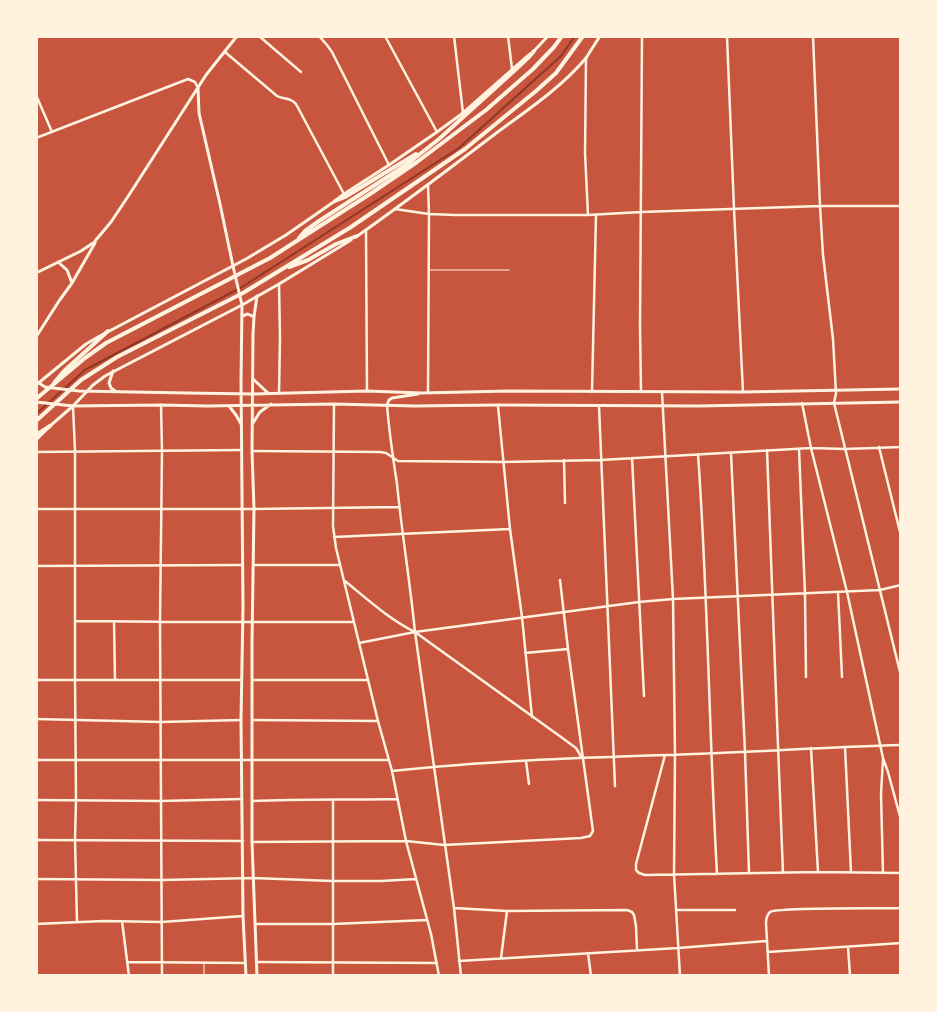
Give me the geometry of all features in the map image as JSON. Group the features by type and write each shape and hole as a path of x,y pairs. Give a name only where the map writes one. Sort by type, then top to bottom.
{"main road":[{"path":"36,273 81,252 95,241 111,222 206,75 237,36"},
{"path":"296,242 305,231 406,165 439,139 530,56 548,36"},
{"path":"49,387 106,343 253,267 296,242 401,173 486,110 526,75 554,47 562,36"},
{"path":"36,421 81,380 117,357 243,293 352,227 465,149 536,92 560,67 583,36"},
{"path":"36,440 98,380 279,284 357,236 395,209 560,84 577,69 600,36"},
{"path":"534,51 437,132 265,248 108,331 86,344 37,382 43,386 79,391 242,394 367,391 743,392 901,389"},
{"path":"198,88 199,113 242,303 241,720 243,916 246,976"},
{"path":"335,201 375,180 410,157 454,135"},
{"path":"280,270 301,263 336,244 357,236"},
{"path":"36,338 72,283 95,241"},
{"path":"58,262 67,270 72,283"},
{"path":"256,976 252,842 254,509 252,406 254,317 257,296"},
{"path":"242,316 248,314 254,317"},
{"path":"36,401 64,370 108,331"},
{"path":"114,371 109,383 116,392"},
{"path":"253,379 268,393"},
{"path":"387,405 392,398 422,392"},
{"path":"36,401 65,406 252,406 271,404 662,406 901,402"},
{"path":"252,423 260,412 271,404"},
{"path":"229,406 239,420 242,430"},
{"path":"36,435 50,426"}],"street":[{"path":"259,36 301,72"},
{"path":"319,36 332,52 389,165"},
{"path":"385,36 437,132"},
{"path":"454,36 463,112"},
{"path":"508,36 512,69"},
{"path":"641,392 642,36"},
{"path":"728,36 743,392"},
{"path":"813,36 820,206 836,390 834,403 901,676"},
{"path":"225,52 277,96 292,100 296,104 344,194"},
{"path":"586,58 585,154 588,215"},
{"path":"36,138 188,79 195,82 198,88"},
{"path":"36,95 52,132"},
{"path":"428,185 428,392"},
{"path":"395,209 429,214 455,215 596,215 820,206 901,206"},
{"path":"592,392 596,215"},
{"path":"366,229 367,391"},
{"path":"279,284 279,393"},
{"path":"662,392 673,599 676,755 674,874 680,976"},
{"path":"334,404 334,537 343,580 392,771 406,841 427,920 439,976"},
{"path":"802,404 810,448 847,592 883,758 901,820"},
{"path":"161,405 162,976"},
{"path":"387,405 415,632 454,908 461,976"},
{"path":"498,405 510,529 522,617 532,717"},
{"path":"73,406 75,451 75,840 77,922"},
{"path":"599,406 615,786"},
{"path":"879,447 901,536"},
{"path":"252,450 386,453 398,460 503,462 601,460 798,448 901,447"},
{"path":"798,448 806,677"},
{"path":"36,452 242,450"},
{"path":"767,450 783,873"},
{"path":"731,453 749,873"},
{"path":"698,454 717,874"},
{"path":"632,458 644,696"},
{"path":"564,460 565,503"},
{"path":"36,509 399,507"},
{"path":"334,537 510,529"},
{"path":"36,566 242,565"},
{"path":"254,565 340,565"},
{"path":"343,580 391,618 415,632 570,744 583,759"},
{"path":"252,842 406,841 444,845 589,837 593,830 560,580"},
{"path":"359,643 415,632 638,602 705,597 880,590 901,585"},
{"path":"838,592 842,677"},
{"path":"75,620 114,622 354,622"},
{"path":"114,622 115,680"},
{"path":"525,653 568,649"},
{"path":"36,680 242,680"},
{"path":"253,680 368,680"},
{"path":"36,719 161,722 241,720"},
{"path":"252,720 378,721"},
{"path":"392,771 433,766 614,756 901,745"},
{"path":"845,747 851,872"},
{"path":"811,748 818,872"},
{"path":"664,755 636,864 637,872 641,874 901,872"},
{"path":"883,758 881,794 883,872"},
{"path":"36,760 388,760"},
{"path":"526,761 529,784"},
{"path":"36,800 162,801 242,799"},
{"path":"253,801 397,799"},
{"path":"333,800 333,976"},
{"path":"36,840 243,841"},
{"path":"36,879 162,880 253,878 381,881 416,879"},
{"path":"454,908 507,911 627,910 632,912 634,917 637,950"},
{"path":"769,976 766,918 775,910 901,908"},
{"path":"676,910 735,910"},
{"path":"501,958 507,911"},
{"path":"36,924 104,921 162,922 243,916"},
{"path":"255,924 333,924 427,920"},
{"path":"122,921 129,976"},
{"path":"459,961 766,941"},
{"path":"767,952 901,943"},
{"path":"848,947 850,976"},
{"path":"588,953 591,976"},
{"path":"128,962 245,962"},
{"path":"256,962 437,963"},
{"path":"880,976 901,975"}],"lane":[{"path":"428,270 509,270"},
{"path":"204,962 204,975"}],"waterway":[{"path":"36,414 85,370 242,287 459,148 561,56 575,36"}]}
